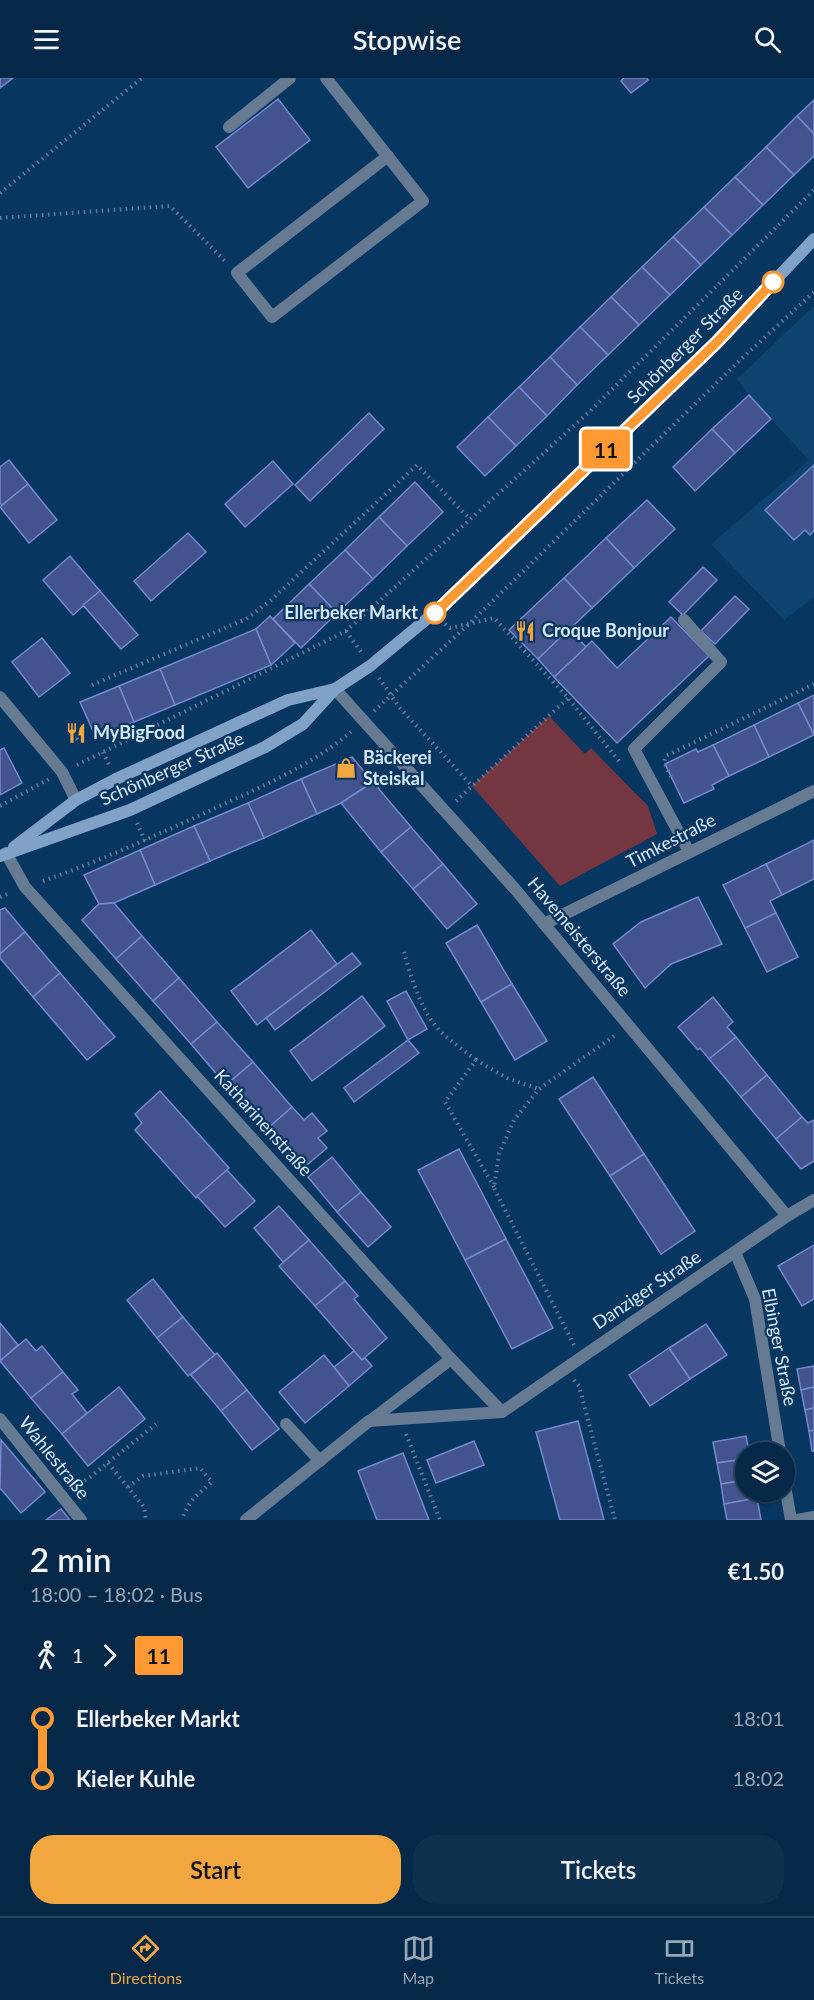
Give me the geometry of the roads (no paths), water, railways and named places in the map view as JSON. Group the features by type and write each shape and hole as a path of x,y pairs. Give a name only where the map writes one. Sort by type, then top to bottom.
{"main road":[{"name":"Schönberger Straße","path":"3,854 130,810 265,747 303,724 335,689 370,666 434,613 717,342 814,239"},
{"name":"Schönberger Straße","path":"3,854 76,800 144,766 288,700 335,689"}],"street":[{"path":"229,127 290,78"},
{"path":"326,78 388,156 423,201 272,317 237,273 388,156"},
{"path":"684,620 721,662 634,749 689,852"},
{"name":"Havemeisterstraße","path":"335,689 515,889 787,1216"},
{"path":"0,697 62,772 76,800"},
{"name":"Timkestraße","path":"544,924 814,791"},
{"name":"Katharinenstraße","path":"3,854 25,887 501,1412"},
{"name":"Danziger Straße","path":"501,1412 787,1216 814,1200"},
{"name":"Elbinger Straße","path":"735,1252 755,1299 778,1442"},
{"path":"246,1520 369,1421 451,1359"},
{"path":"369,1421 501,1412"},
{"name":"Wahlestraße","path":"0,1419 81,1520"},
{"path":"286,1424 320,1461"},
{"path":"788,1502 791,1520"},
{"path":"797,1520 814,1517"}],"place":[{"name":"Ellerbeker Markt","path":"435,613"},
{"name":"Croque Bonjour","path":"525,631"},
{"name":"MyBigFood","path":"76,733"},
{"name":"Bäckerei Steiskal","path":"346,768"}]}
